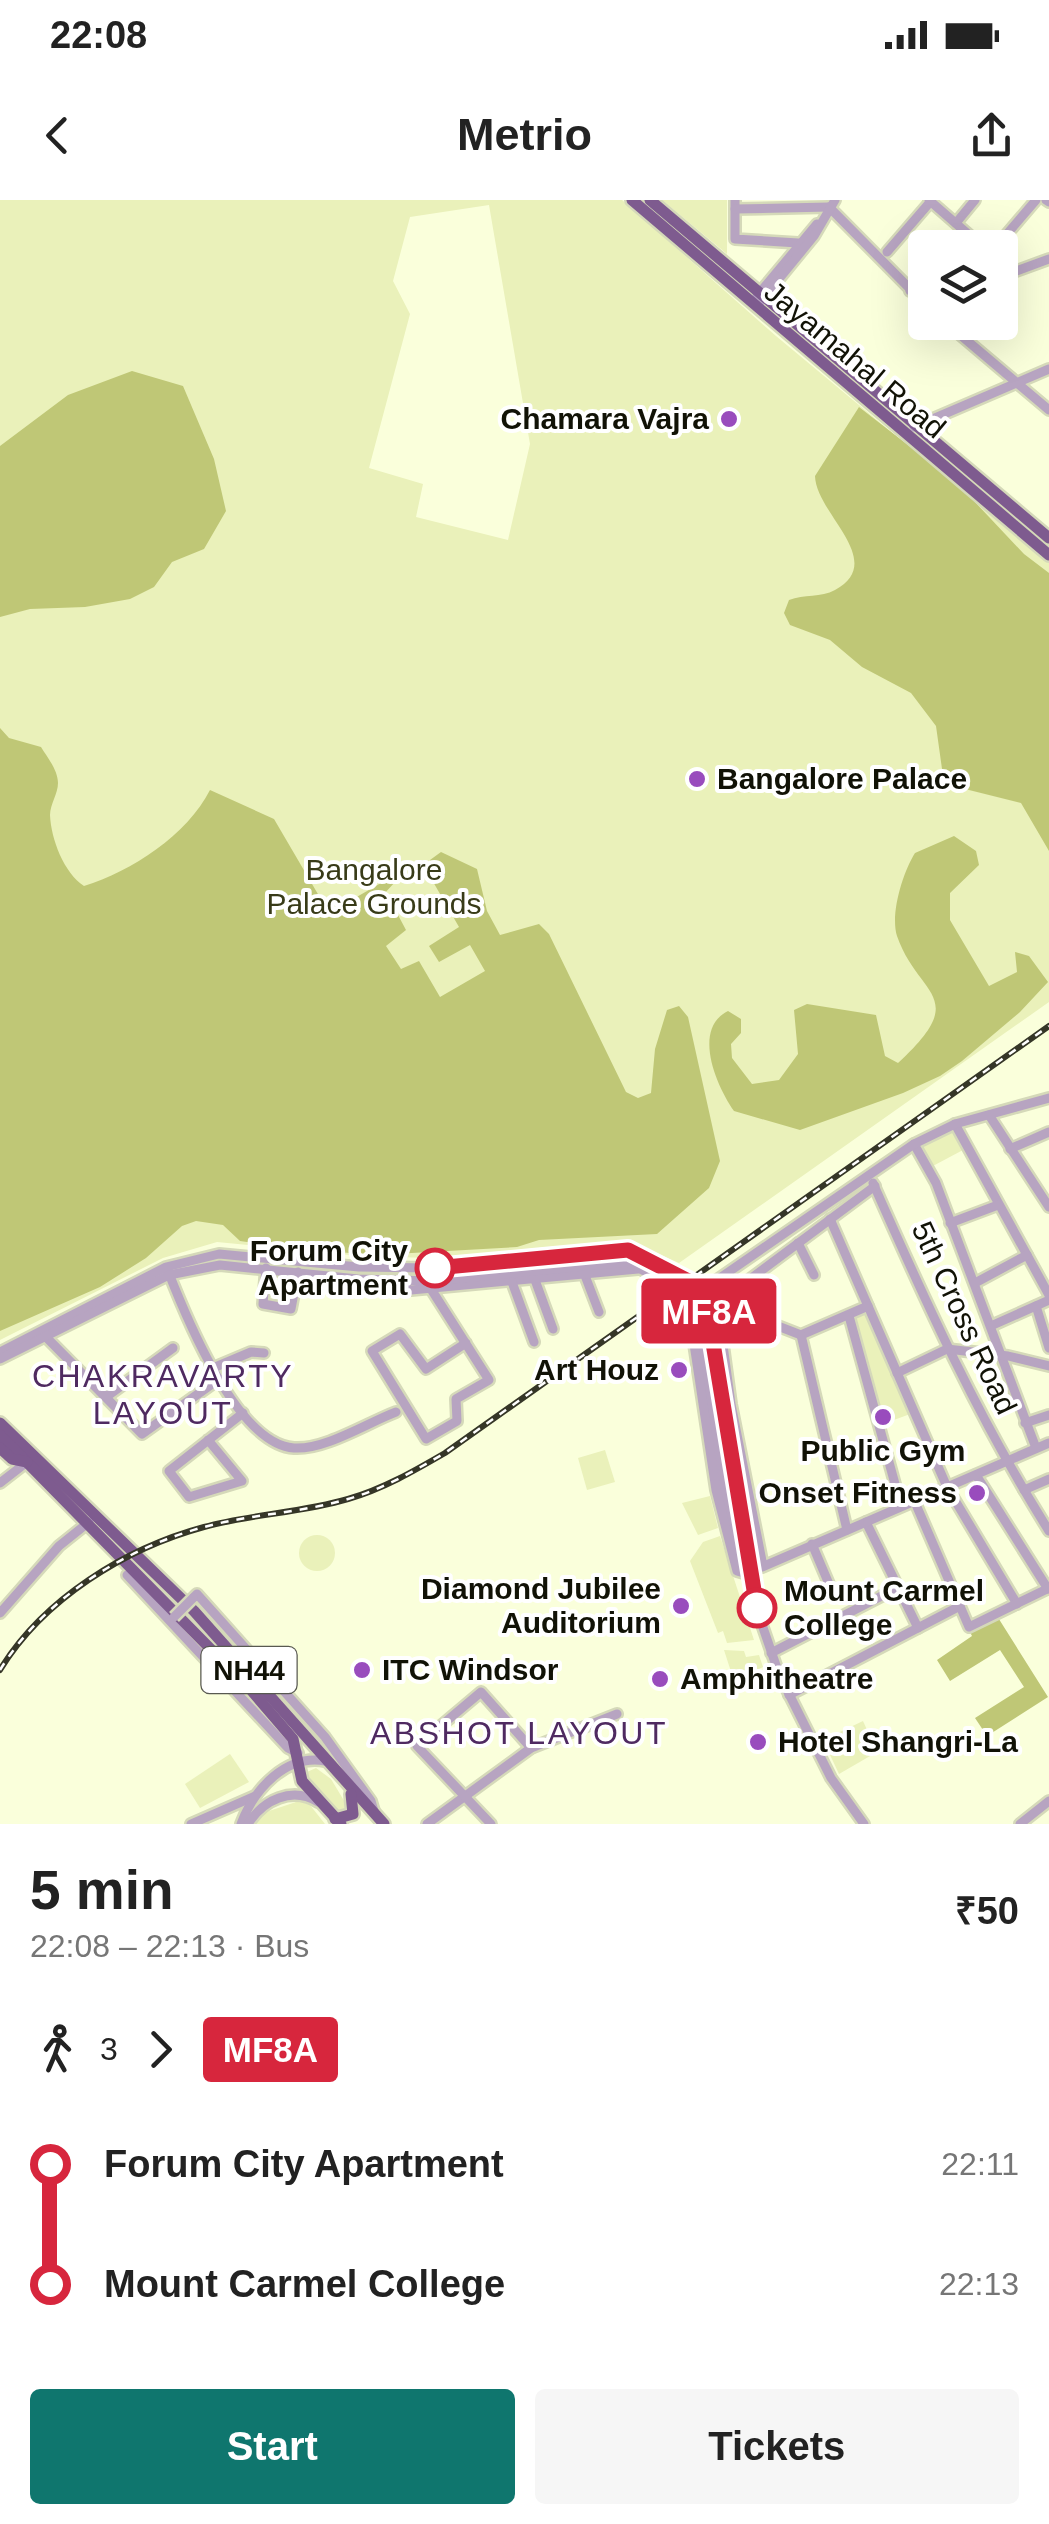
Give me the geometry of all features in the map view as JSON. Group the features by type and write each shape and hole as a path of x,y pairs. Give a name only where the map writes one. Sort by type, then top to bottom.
{"main road":[{"name":"Jayamahal Road","path":"632,200 1049,556"},
{"name":"Jayamahal Road","path":"650,200 1049,538"},
{"path":"0,1415 14,1447"},
{"name":"NH44","path":"0,1423 14,1447 89,1522 256,1676 325,1760"},
{"name":"NH44","path":"14,1447 74,1492 293,1739 300,1756"},
{"path":"300,1756 302,1781 338,1821 354,1814 350,1790"},
{"path":"325,1760 384,1824"}],"street":[{"path":"956,223 976,200"},
{"path":"1010,230 1036,200"},
{"path":"887,252 930,201 964,230"},
{"path":"752,306 814,236 831,202"},
{"path":"798,243 738,241 734,236 735,205 831,202"},
{"path":"831,202 908,289"},
{"path":"762,294 798,243 820,222"},
{"path":"1018,271 1048,262"},
{"path":"969,340 1049,410"},
{"path":"905,434 918,424 1049,369"},
{"path":"764,1566 731,1404 720,1323 730,1294 830,1220 914,1144 955,1124 1049,1098"},
{"path":"989,1116 1049,1207"},
{"path":"955,1124 1049,1298 993,1326"},
{"path":"1010,1148 1049,1132"},
{"path":"914,1144 936,1182 1036,1448"},
{"path":"695,1299 870,1181"},
{"name":"5th Cross Road","path":"870,1181 947,1349 1006,1461 1049,1530"},
{"path":"950,1223 998,1205"},
{"path":"830,1220 947,1486 1017,1604"},
{"path":"798,1243 814,1276"},
{"path":"0,1356 168,1271 219,1254 359,1267 491,1265 628,1250 706,1292"},
{"path":"974,1283 1027,1255"},
{"path":"0,1356 46,1337 168,1271 220,1265 358,1279 432,1281 612,1262 639,1265 695,1299"},
{"path":"358,1279 359,1267"},
{"path":"266,1268 263,1304 291,1309 298,1272"},
{"path":"656,1276 666,1268"},
{"path":"380,1280 411,1290 638,1269"},
{"path":"168,1271 219,1379 242,1413 273,1440 298,1448 396,1412"},
{"path":"584,1273 599,1312"},
{"path":"535,1280 553,1329"},
{"path":"512,1282 534,1342"},
{"path":"431,1289 466,1344 488,1380 456,1399 459,1419 426,1440 372,1352 400,1334 426,1369 466,1344"},
{"path":"706,1292 718,1390 752,1564 750,1575 771,1653 830,1778 864,1824"},
{"path":"695,1299 721,1478 744,1569 750,1575"},
{"path":"724,1305 801,1335 868,1306"},
{"path":"1036,1306 1049,1348"},
{"path":"849,1316 901,1506"},
{"path":"691,1324 720,1512 737,1570 750,1575"},
{"path":"801,1335 846,1530"},
{"path":"46,1337 144,1434 219,1379"},
{"path":"106,1397 174,1348"},
{"path":"897,1373 947,1349 1049,1366"},
{"path":"213,1368 251,1352 264,1354"},
{"path":"208,1440 242,1482 190,1498 169,1471 208,1440 242,1413"},
{"path":"1025,1423 1049,1415"},
{"path":"750,1575 812,1544 1049,1443"},
{"path":"0,1483 14,1447"},
{"path":"914,1500 969,1628 1048,1588 976,1475"},
{"path":"1024,1490 1049,1479"},
{"path":"0,1613 59,1546 89,1522"},
{"path":"866,1522 918,1628"},
{"path":"812,1544 830,1584"},
{"path":"127,1576 181,1610 197,1594 325,1736 371,1801 374,1814"},
{"path":"771,1653 897,1588"},
{"path":"789,1695 960,1606"},
{"path":"491,1824 417,1746 481,1692 531,1748"},
{"path":"427,1824 531,1748 617,1714"},
{"path":"191,1824 257,1795 300,1756 325,1760"},
{"path":"244,1824 266,1804 294,1794 320,1804"},
{"path":"244,1824 257,1795"},
{"path":"1020,1824 1034,1820 1049,1801"}],"green space":[{"name":"Bangalore Palace Grounds","path":"0,200 622,200 776,336 1049,563 1049,1002 679,1263 627,1240 430,1258 360,1256 217,1242 163,1258 0,1340","holes":["489,205 530,444 508,540 416,517 423,484 369,468 410,314 393,281 410,217"]},
{"path":"662,200 727,200 727,254"},
{"path":"132,371 183,386 214,459 226,511 204,549 172,562 154,587 130,599 85,607 30,609 0,617 0,446 68,395"},
{"path":"859,407 957,483 1024,554 1049,573 1049,851 1021,803 953,786 943,776 936,726 911,693 862,667 830,640 790,625 784,613 789,600 835,590 849,578 854,565 852,551 818,491 815,476"},
{"path":"0,728 9,738 41,747 52,764 58,783 50,811 53,834 65,864 84,886 121,871 156,849 187,822 210,790 274,819 329,913 393,876 396,881 371,908 379,918 398,915 406,930 386,946 401,969 419,961 440,997 485,971 470,945 439,962 429,946 459,927 428,873 430,860 441,852 477,869 487,911 500,935 539,924 549,934 626,1092 638,1098 651,1093 655,1049 667,1010 679,1006 688,1017 720,1161 709,1188 657,1234 539,1240 517,1247 376,1255 298,1249 240,1241 223,1225 196,1221 182,1226 146,1258 100,1287 0,1331"},
{"path":"954,836 976,851 979,865 950,893 950,920 989,986 1017,972 1015,952 1029,956 1048,982 1020,1012 962,1061 903,1093 800,1130 734,1111 720,1087 709,1044 717,1019 728,1011 741,1019 741,1033 731,1044 732,1058 752,1084 779,1080 798,1054 794,1010 807,1004 876,1015 885,1056 898,1063 920,1041 936,1009 933,997 897,936 896,905 915,853"},
{"path":"953,1129 963,1150 931,1167 920,1146"},
{"path":"867,1308 913,1413 880,1425 850,1317"},
{"path":"605,1450 615,1482 587,1490 578,1458"},
{"path":"710,1496 718,1528 698,1535 682,1503"},
{"path":"317,1535 330,1540 335,1553 330,1566 317,1571 304,1566 299,1553 304,1540"},
{"path":"720,1536 754,1640 727,1643 723,1631 718,1633 690,1561 703,1542"},
{"path":"997,1616 1048,1697 987,1736 975,1718 1024,1687 1000,1650 950,1681 937,1660 972,1636 969,1630"},
{"path":"724,1650 744,1651 746,1657 759,1655 763,1667 734,1681"},
{"path":"863,1721 877,1752 839,1774 823,1740"},
{"path":"230,1754 249,1782 200,1808 185,1784"},
{"path":"316,1768 331,1779 349,1809 340,1814 312,1786 307,1772"},
{"path":"299,1801 310,1805 325,1824 255,1824 263,1813"}],"railway":[{"path":"0,1670 18,1644 63,1599 145,1548 204,1527 361,1495 445,1453 1049,1026"}],"bus line":[{"name":"MF8A","path":"435,1268 628,1250 704,1289 757,1608"}],"place":[{"name":"Chamara Vajra","path":"729,419"},
{"name":"Bangalore Palace","path":"697,779"},
{"name":"Forum City Apartment","path":"435,1268"},
{"name":"Art Houz","path":"679,1370"},
{"name":"Public Gym","path":"883,1417"},
{"name":"Onset Fitness","path":"977,1493"},
{"name":"Diamond Jubilee Auditorium","path":"681,1606"},
{"name":"Mount Carmel College","path":"757,1608"},
{"name":"ITC Windsor","path":"362,1670"},
{"name":"Amphitheatre","path":"660,1679"},
{"name":"Hotel Shangri-La","path":"758,1742"}],"district":[{"name":"CHAKRAVARTY LAYOUT","path":"163,1394"},
{"name":"ABSHOT LAYOUT","path":"519,1733"}]}
